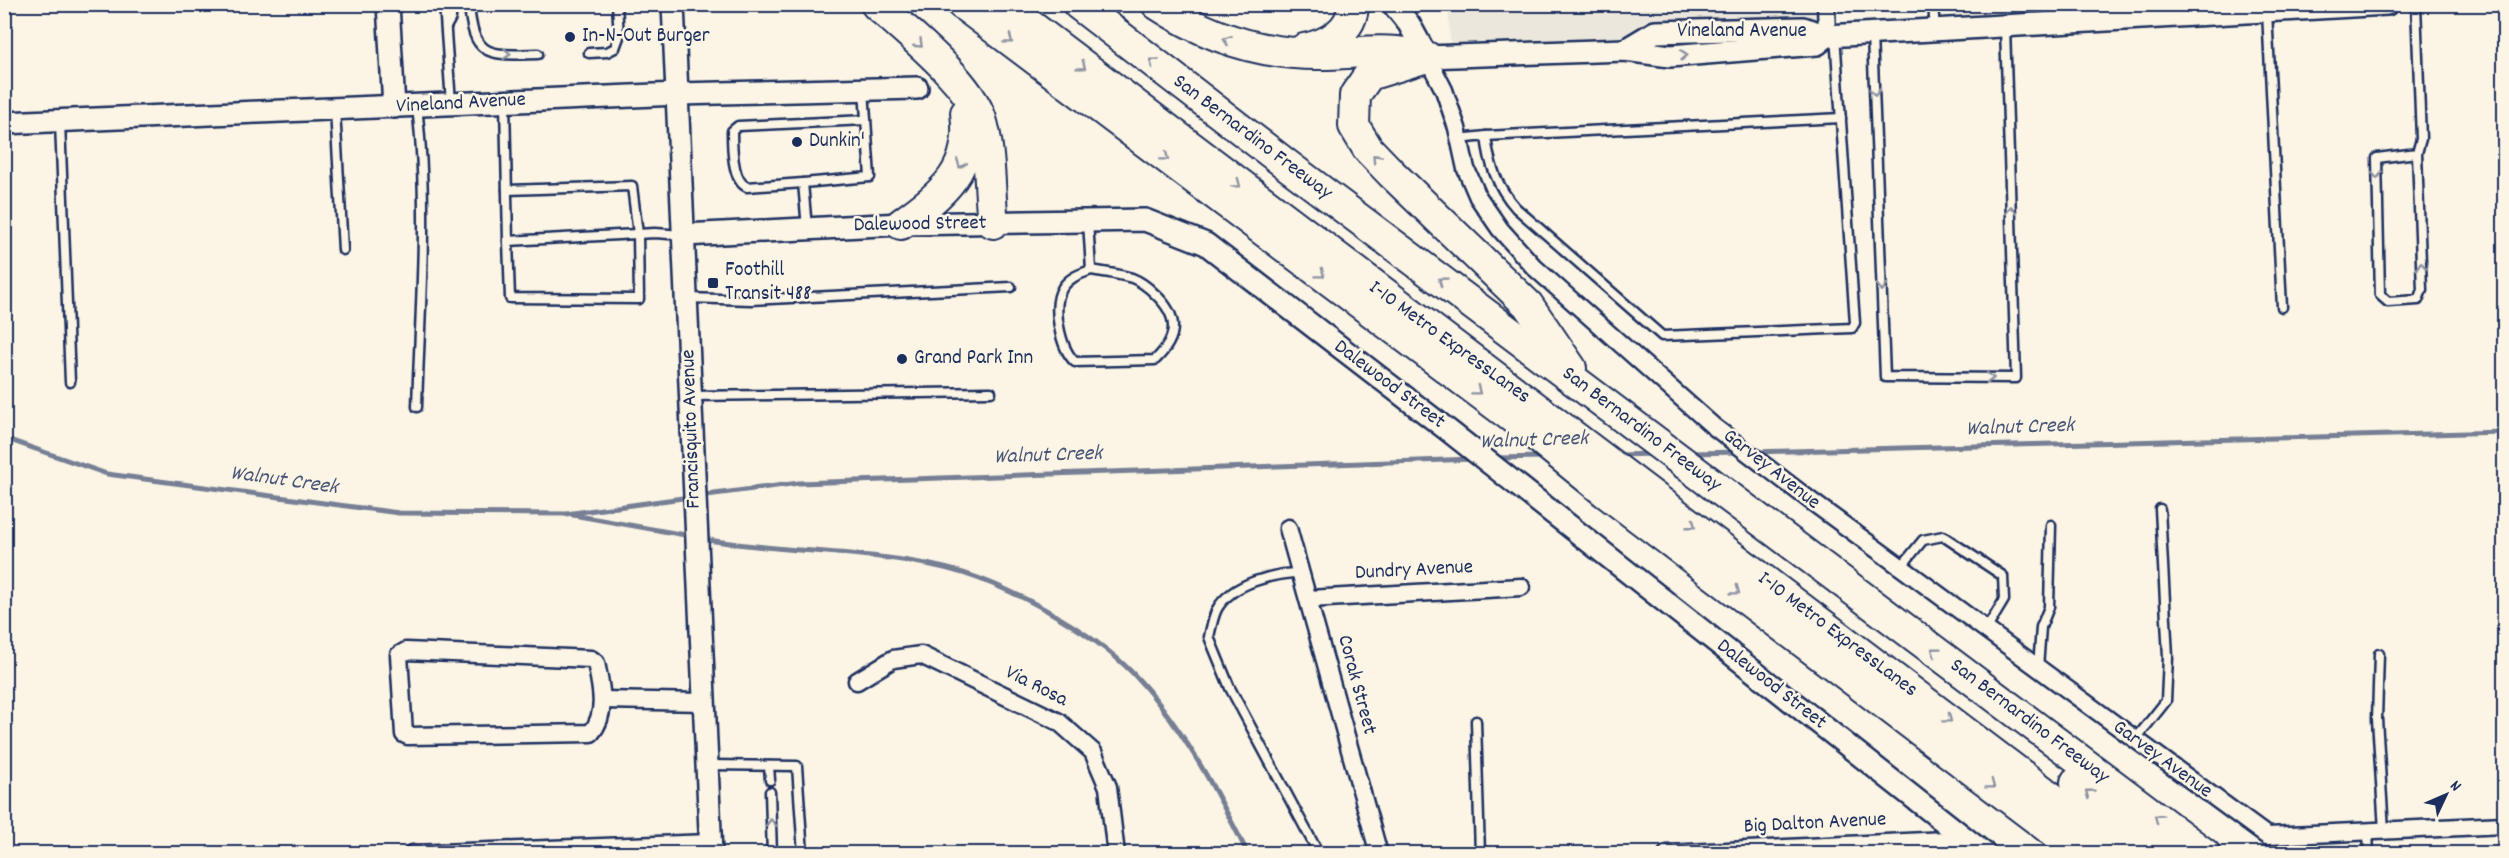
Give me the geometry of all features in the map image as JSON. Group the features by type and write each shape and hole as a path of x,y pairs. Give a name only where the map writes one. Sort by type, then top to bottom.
{"highway":[{"path":"876,4 935,59 973,102 985,136 993,223"},
{"path":"962,4 1529,430 1605,492 2083,854"},
{"name":"I-10 Metro ExpressLanes","path":"1002,4 1345,266 1646,489 2126,854"},
{"name":"San Bernardino Freeway","path":"1078,4 1488,317 1582,385 2205,854"},
{"path":"1156,4 1201,29 1255,49 1320,54 1394,51 1427,57"},
{"path":"1284,52 1315,47 1334,38 1346,26 1353,4"},
{"path":"1427,57 1369,75 1355,95 1354,126 1368,149 1392,174 1528,305 1582,385"},
{"path":"901,224 945,190 958,172 966,153 969,129 960,87"},
{"name":"I-10 Metro ExpressLanes","path":"1488,317 1514,359 2170,854"}],"street":[{"path":"388,4 394,107"},
{"name":"Francisquito Avenue","path":"673,4 710,848"},
{"name":"Garvey Avenue","path":"1393,4 1409,24 1444,90 1466,169 1478,196 1500,229 1534,267 1713,426 1900,567 2267,836 2376,831"},
{"path":"1826,4 1831,35"},
{"name":"Vineland Avenue","path":"1427,57 1625,50 1682,55 1817,45 1831,35 2005,27 2078,14 2267,12 2387,4"},
{"name":"Vineland Avenue","path":"4,123 451,106 678,94 917,88"},
{"name":"Dalewood Street","path":"684,235 901,224 1145,220 1206,244 1449,431 1985,854"},
{"name":"Corak Street","path":"1288,528 1379,854"},
{"name":"Dundry Avenue","path":"1309,599 1521,587"},
{"path":"406,651 591,659 596,663 603,700 598,721 591,733 408,736 404,734 399,655 406,651"},
{"name":"Via Rosa","path":"857,681 893,659 921,655 1059,722 1093,752 1108,787 1116,854"},
{"path":"603,700 703,702"},
{"path":"2376,831 2505,825"},
{"name":"Big Dalton Avenue","path":"1667,854 1942,847 1965,839"},
{"path":"412,854 710,848"}],"lane":[{"path":"444,4 451,106"},
{"path":"446,27 451,18 451,4"},
{"path":"469,4 471,32 485,50 503,55 538,54"},
{"path":"589,52 607,52 615,48 619,37 617,4"},
{"path":"1933,4 1935,30"},
{"path":"2416,4 2421,139 2417,153 2422,290 2418,300 2388,302 2380,295 2376,158 2417,153"},
{"path":"2267,12 2282,307"},
{"path":"1872,33 1886,377 2016,378 2005,27"},
{"path":"1486,136 1488,156 1501,191 1516,208 1662,336 1852,328 1855,323 1841,118 1831,35"},
{"path":"864,89 870,177 747,187 742,185 737,177 732,131 738,126 866,120"},
{"path":"505,102 508,241 510,298 639,299 638,234 632,186 507,190"},
{"path":"417,106 421,138 423,224 417,407"},
{"path":"335,110 343,250"},
{"path":"1459,139 1841,118"},
{"path":"60,121 70,382"},
{"path":"803,183 807,228"},
{"path":"1088,221 1091,270"},
{"path":"508,241 638,234 684,235"},
{"path":"1091,270 1134,279 1168,306 1173,318 1171,338 1168,348 1155,360 1075,362 1067,354 1062,344 1057,299 1063,286 1074,276 1091,270"},
{"path":"686,298 751,300 1011,287"},
{"path":"690,396 990,392"},
{"path":"2135,740 2166,701 2168,657 2160,509"},
{"path":"2037,668 2041,627 2049,607 2051,525"},
{"path":"1900,567 1923,540 1943,536 2003,576 2004,600 1986,630"},
{"path":"1301,573 1285,573 1238,588 1218,609 1209,637 1230,688 1319,854"},
{"path":"2369,854 2376,831 2379,654"},
{"path":"1476,721 1480,854"},
{"path":"705,765 797,766 803,854"},
{"path":"769,766 770,780"},
{"path":"770,792 772,854"}],"shaded area":[{"path":"1448,5 1826,5 1817,44 1451,55"}],"waterway":[{"name":"Walnut Creek","path":"1753,452 2504,432"},
{"name":"Walnut Creek","path":"4,438 107,474 399,513 566,514 690,497"},
{"name":"Walnut Creek","path":"1690,453 1741,452"},
{"name":"Walnut Creek","path":"1618,455 1654,454"},
{"name":"Walnut Creek","path":"1496,458 1543,457"},
{"name":"Walnut Creek","path":"699,496 799,483 1474,459"},
{"name":"Walnut Creek","path":"573,515 691,536"},
{"name":"Walnut Creek","path":"703,539 888,558 935,566 985,581 1058,617 1082,632 1123,664 1156,700 1200,764 1248,854"}],"place":[{"name":"In-N-Out Burger","path":"570,37"},
{"name":"Dunkin'","path":"797,142"},
{"name":"Foothill Transit 488","path":"713,283"},
{"name":"Grand Park Inn","path":"902,359"}]}
